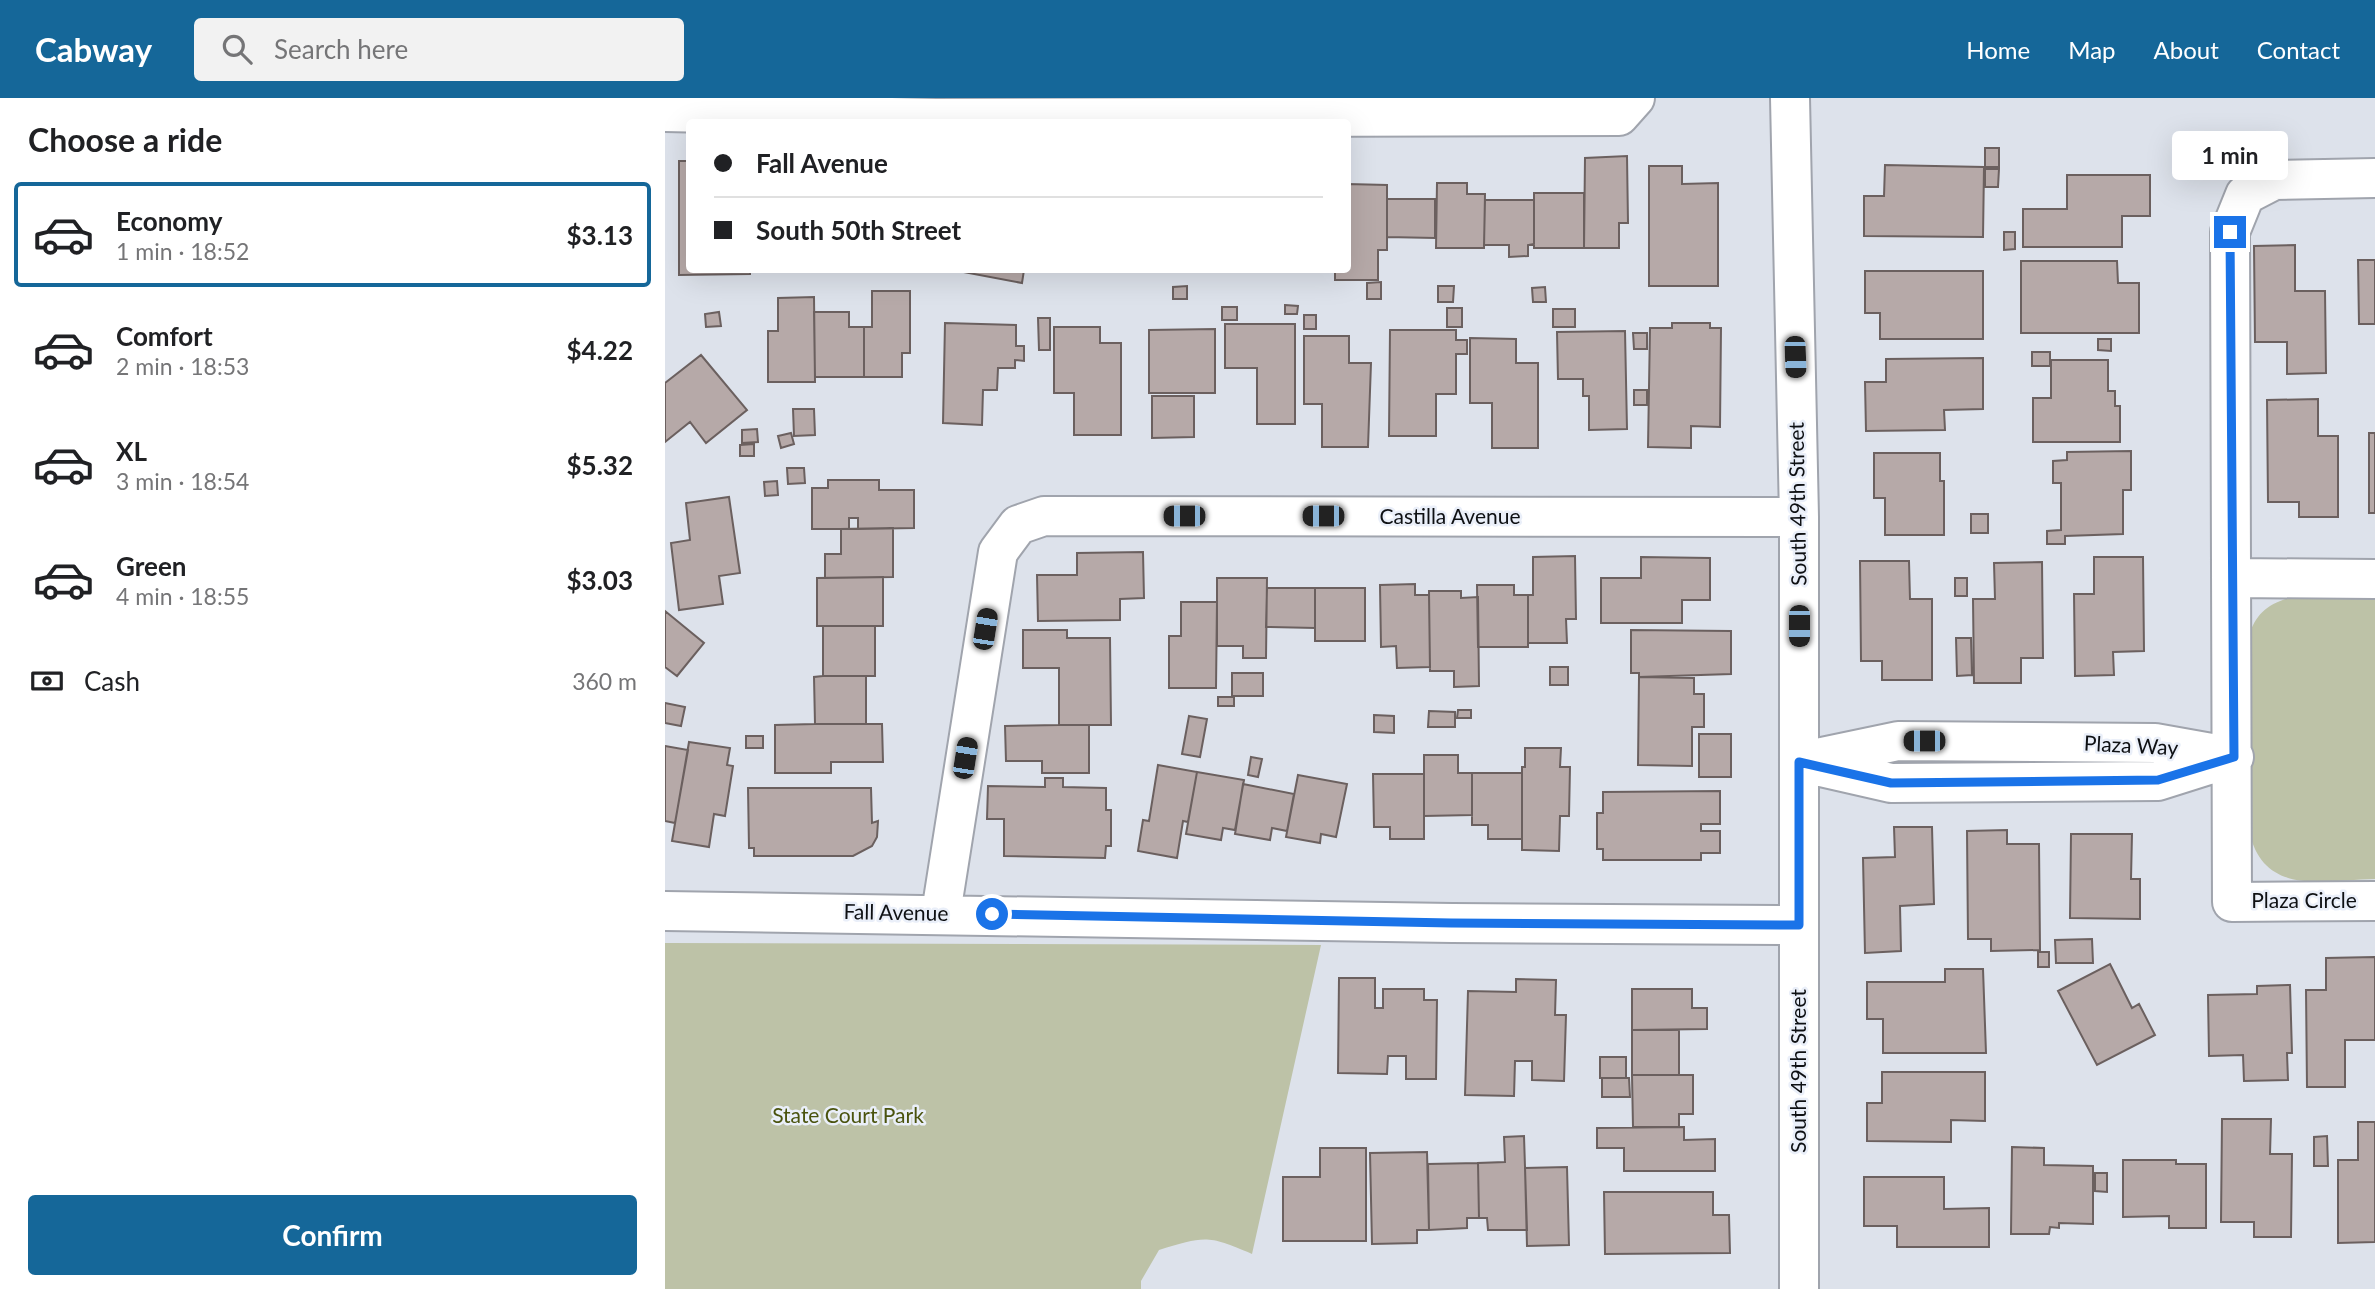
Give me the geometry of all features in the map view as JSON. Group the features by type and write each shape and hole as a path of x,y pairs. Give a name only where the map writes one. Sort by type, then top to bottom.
{"street":[{"path":"665,112 781,118 935,113 1619,116 1635,98"},
{"name":"South 49th Street","path":"1790,98 1799,517 1799,1289"},
{"path":"2234,757 2230,232 2245,195 2274,180 2375,178"},
{"name":"Castilla Avenue","path":"941,913 998,552 1018,525 1044,516 1799,517"},
{"path":"2232,578 2375,579"},
{"name":"Plaza Way","path":"1799,762 1891,783 2145,781 2158,780 2234,757"},
{"name":"Plaza Circle","path":"2234,757 2232,902 2375,901"},
{"name":"Fall Avenue","path":"665,911 941,913 1451,923 1799,925"}],"green space":[{"path":"2292,597 2375,598 2375,879 2316,882 2281,875 2268,866 2257,852 2249,831 2248,638 2255,622 2269,606"},
{"name":"State Court Park","path":"665,943 1321,945 1252,1254 1225,1243 1206,1240 1159,1250 1141,1281 1141,1289 665,1289"}],"building":[{"path":"1985,148 1999,148 1999,167 1985,167"},
{"path":"1627,156 1628,223 1619,223 1619,248 1584,248 1585,158"},
{"path":"679,161 686,161 686,273 750,274 679,275"},
{"path":"1885,165 1984,167 1983,237 1864,236 1864,196 1884,196"},
{"path":"1649,166 1682,166 1682,184 1718,183 1718,286 1649,286"},
{"path":"1985,169 1999,169 1998,187 1985,187"},
{"path":"2067,175 2150,175 2150,216 2122,216 2122,247 2023,247 2023,209 2067,209"},
{"path":"1437,183 1467,183 1467,194 1485,194 1484,248 1436,248"},
{"path":"1351,184 1387,185 1387,250 1378,250 1378,280 1335,280 1335,273 1351,273"},
{"path":"1534,193 1584,193 1584,248 1534,248"},
{"path":"1387,199 1435,199 1435,238 1387,237"},
{"path":"1485,200 1534,200 1534,244 1528,245 1528,256 1509,257 1509,245 1484,245"},
{"path":"2004,232 2015,232 2015,249 2004,250"},
{"path":"2295,245 2295,291 2325,291 2326,373 2287,374 2287,342 2255,342 2254,246"},
{"path":"2358,260 2375,260 2375,324 2359,324"},
{"path":"2021,261 2117,261 2118,283 2139,283 2139,333 2021,333"},
{"path":"1865,271 1983,271 1983,339 1880,339 1880,313 1865,313"},
{"path":"969,273 1024,273 1022,283"},
{"path":"1381,282 1381,299 1367,299 1367,283"},
{"path":"1187,286 1187,299 1173,299 1173,287"},
{"path":"1438,286 1454,286 1453,302 1438,302"},
{"path":"1545,287 1546,302 1533,302 1532,288"},
{"path":"872,291 910,291 910,353 902,353 902,377 864,377 864,327 872,327"},
{"path":"814,297 815,382 768,382 768,331 778,331 778,298"},
{"path":"1285,305 1298,306 1297,314 1285,314"},
{"path":"1222,307 1237,307 1237,320 1222,320"},
{"path":"1447,308 1462,308 1462,327 1447,327"},
{"path":"1553,309 1575,309 1575,327 1553,327"},
{"path":"719,312 721,326 706,327 705,314"},
{"path":"814,312 849,312 849,327 864,327 864,377 815,377"},
{"path":"1304,315 1316,315 1316,329 1304,329"},
{"path":"1038,318 1050,318 1050,350 1039,350"},
{"path":"945,323 1016,325 1016,346 1024,346 1024,361 1015,360 1015,368 998,368 997,390 983,390 982,425 943,423"},
{"path":"1672,323 1710,323 1710,328 1721,328 1720,427 1691,426 1691,448 1648,447 1650,328 1672,328"},
{"path":"1225,324 1295,324 1295,424 1257,424 1257,368 1225,368"},
{"path":"1054,327 1100,327 1100,343 1121,343 1121,435 1074,435 1074,393 1054,393"},
{"path":"1215,329 1215,393 1149,393 1149,330"},
{"path":"1390,330 1456,330 1456,340 1467,340 1467,354 1456,354 1456,394 1436,394 1436,436 1389,436"},
{"path":"1625,331 1627,429 1589,430 1589,396 1583,396 1583,379 1558,379 1557,332"},
{"path":"1633,333 1647,333 1647,349 1634,349"},
{"path":"1304,336 1349,336 1349,363 1371,363 1368,447 1322,447 1322,404 1304,404"},
{"path":"1470,338 1516,339 1516,363 1538,363 1538,448 1492,448 1492,403 1470,403"},
{"path":"2098,339 2111,339 2111,351 2098,350"},
{"path":"2032,352 2050,352 2050,366 2032,366"},
{"path":"701,355 747,410 706,443 690,422 665,442 665,383"},
{"path":"1983,358 1983,409 1944,410 1945,430 1866,431 1865,382 1886,382 1886,359"},
{"path":"2051,360 2108,360 2108,391 2115,391 2115,406 2120,406 2120,442 2033,442 2033,398 2051,398"},
{"path":"1634,390 1647,390 1647,405 1634,405"},
{"path":"1152,396 1194,396 1194,437 1152,438"},
{"path":"2318,399 2318,436 2338,436 2338,517 2299,517 2299,502 2268,502 2267,400"},
{"path":"793,409 814,409 815,435 794,436"},
{"path":"757,429 758,442 742,443 742,430"},
{"path":"791,433 794,444 781,448 778,436"},
{"path":"2369,433 2375,433 2375,513 2369,513"},
{"path":"754,444 754,456 740,456 740,445"},
{"path":"2131,451 2131,490 2123,490 2123,534 2065,536 2065,544 2047,544 2047,531 2061,530 2061,483 2053,483 2053,461 2067,460 2067,452"},
{"path":"1874,453 1940,453 1940,481 1944,481 1944,535 1885,535 1885,498 1874,498"},
{"path":"787,468 804,468 805,483 788,484"},
{"path":"828,480 879,480 879,490 914,490 914,528 858,529 858,518 849,518 849,529 812,529 812,488 828,488"},
{"path":"777,481 778,495 765,496 764,482"},
{"path":"729,497 740,573 719,576 723,604 679,610 671,543 690,540 686,503"},
{"path":"1971,514 1988,514 1988,533 1971,533"},
{"path":"893,528 893,577 825,578 825,554 841,554 841,529"},
{"path":"1143,552 1144,598 1120,599 1120,620 1038,621 1037,575 1077,575 1077,553"},
{"path":"1575,556 1576,619 1566,619 1567,643 1528,643 1528,595 1533,595 1533,557"},
{"path":"1641,557 1710,558 1710,600 1682,600 1682,623 1601,623 1601,578 1641,578"},
{"path":"2094,557 2143,557 2144,651 2113,652 2114,675 2075,676 2074,594 2094,594"},
{"path":"1860,561 1909,561 1910,599 1932,599 1932,680 1882,680 1882,661 1861,661"},
{"path":"2042,562 2043,658 2021,658 2021,683 1974,683 1973,599 1995,599 1994,563"},
{"path":"883,577 883,626 817,626 817,578"},
{"path":"1217,578 1267,578 1266,658 1243,658 1243,646 1217,646"},
{"path":"1955,578 1967,578 1967,596 1955,596"},
{"path":"1415,584 1415,595 1429,595 1430,667 1397,668 1396,646 1381,647 1380,585"},
{"path":"1477,585 1514,585 1514,595 1528,595 1528,647 1478,647"},
{"path":"1267,588 1315,588 1315,628 1266,627"},
{"path":"1315,588 1365,588 1365,641 1315,641"},
{"path":"1429,591 1461,591 1461,598 1478,597 1479,686 1454,687 1454,671 1430,671"},
{"path":"1181,602 1217,602 1216,688 1169,688 1169,636 1181,636"},
{"path":"665,611 704,643 677,676 665,667"},
{"path":"823,626 875,626 875,676 823,676"},
{"path":"1023,630 1067,630 1067,638 1110,638 1111,725 1059,725 1059,668 1023,668"},
{"path":"1631,630 1731,631 1731,674 1639,677 1639,673 1631,673"},
{"path":"1956,638 1971,638 1972,675 1957,676"},
{"path":"1550,667 1568,667 1568,685 1550,685"},
{"path":"1232,673 1263,673 1263,696 1232,696"},
{"path":"866,676 866,724 815,724 814,677"},
{"path":"1639,677 1694,678 1694,694 1704,694 1704,727 1692,727 1692,766 1638,765"},
{"path":"1218,697 1234,697 1234,706 1218,706"},
{"path":"665,703 685,707 681,726 665,723"},
{"path":"1458,710 1471,710 1471,718 1457,718"},
{"path":"1429,711 1455,712 1455,727 1428,727"},
{"path":"1374,715 1394,716 1394,733 1374,732"},
{"path":"1189,716 1207,719 1200,757 1182,754"},
{"path":"882,724 883,762 831,762 831,773 775,773 775,725"},
{"path":"1089,725 1089,773 1042,773 1042,761 1006,761 1005,726"},
{"path":"1699,734 1731,734 1731,777 1699,777"},
{"path":"746,736 763,736 763,748 746,748"},
{"path":"689,742 730,748 727,765 733,766 725,816 714,814 709,847 672,841"},
{"path":"665,746 688,750 675,823 665,821"},
{"path":"1525,748 1561,748 1560,767 1570,767 1569,816 1560,816 1559,851 1522,850 1522,767 1525,767"},
{"path":"1424,755 1458,755 1458,773 1472,773 1472,815 1424,816"},
{"path":"1251,757 1262,759 1258,777 1248,775"},
{"path":"1158,765 1197,772 1188,822 1183,821 1177,858 1138,851 1143,820 1149,821"},
{"path":"1197,772 1244,780 1235,830 1223,828 1221,840 1186,834"},
{"path":"1472,773 1522,773 1522,839 1488,839 1488,825 1472,825"},
{"path":"1373,774 1424,774 1424,839 1390,839 1390,827 1374,827"},
{"path":"1298,775 1347,784 1336,837 1321,834 1320,843 1286,837"},
{"path":"1045,778 1063,778 1063,787 1106,788 1106,810 1111,810 1111,846 1106,846 1105,858 1004,856 1004,819 987,819 988,786 1045,787"},
{"path":"1243,784 1294,794 1287,831 1272,828 1270,840 1235,834"},
{"path":"748,788 871,788 872,823 878,821 877,837 872,846 853,856 754,856 754,848 749,848"},
{"path":"1720,791 1720,824 1701,824 1701,831 1720,831 1720,853 1701,853 1701,860 1603,860 1603,849 1597,849 1597,813 1603,813 1603,792"},
{"path":"1894,827 1932,827 1934,904 1900,906 1901,951 1865,953 1863,858 1895,857"},
{"path":"2007,830 2007,844 2039,844 2040,950 1991,951 1991,939 1968,939 1967,831"},
{"path":"2071,834 2132,834 2131,879 2140,879 2140,919 2070,918"},
{"path":"2092,939 2093,963 2056,963 2055,940"},
{"path":"2038,952 2049,952 2049,967 2038,967"},
{"path":"2375,957 2375,1040 2345,1040 2345,1087 2307,1087 2306,990 2326,990 2326,958"},
{"path":"2110,964 2132,1008 2139,1004 2155,1035 2097,1065 2058,991"},
{"path":"1945,969 1983,969 1986,1053 1883,1053 1883,1019 1867,1019 1867,982 1945,982"},
{"path":"1339,978 1375,978 1375,1008 1383,1008 1383,989 1424,989 1424,1000 1437,1000 1436,1079 1406,1079 1406,1056 1388,1056 1387,1074 1338,1073"},
{"path":"1516,979 1556,980 1555,1015 1566,1015 1564,1081 1532,1080 1532,1061 1515,1061 1514,1096 1465,1095 1468,991 1516,992"},
{"path":"2290,985 2292,1053 2287,1053 2288,1080 2244,1081 2243,1055 2209,1056 2208,995 2257,994 2257,986"},
{"path":"1632,989 1692,989 1692,1008 1707,1008 1707,1029 1632,1030"},
{"path":"1632,1030 1679,1030 1679,1075 1632,1075"},
{"path":"1600,1057 1626,1057 1626,1078 1600,1078"},
{"path":"1882,1072 1985,1072 1985,1121 1951,1120 1951,1142 1867,1141 1867,1103 1882,1103"},
{"path":"1632,1075 1693,1075 1693,1114 1679,1114 1679,1127 1633,1127"},
{"path":"1602,1078 1629,1078 1630,1097 1602,1097"},
{"path":"2222,1119 2271,1119 2270,1154 2292,1154 2291,1237 2254,1237 2254,1222 2221,1222"},
{"path":"2358,1122 2375,1122 2375,1242 2338,1243 2338,1160 2358,1160"},
{"path":"1684,1127 1684,1140 1715,1139 1715,1171 1624,1171 1624,1148 1597,1148 1597,1128"},
{"path":"1524,1136 1527,1230 1488,1230 1487,1218 1479,1218 1478,1163 1505,1162 1504,1137"},
{"path":"2327,1136 2328,1166 2314,1166 2314,1137"},
{"path":"2012,1147 2044,1148 2044,1165 2093,1166 2093,1224 2059,1223 2059,1228 2050,1227 2049,1234 2011,1234"},
{"path":"1320,1148 1366,1148 1366,1241 1283,1241 1283,1177 1320,1177"},
{"path":"1427,1152 1429,1230 1417,1230 1417,1243 1372,1244 1370,1153"},
{"path":"2123,1160 2176,1160 2176,1164 2206,1164 2206,1228 2169,1228 2169,1216 2123,1217"},
{"path":"1478,1163 1479,1218 1467,1218 1467,1228 1429,1230 1428,1164"},
{"path":"1567,1167 1569,1245 1527,1246 1525,1168"},
{"path":"2095,1173 2107,1173 2107,1192 2095,1191"},
{"path":"1864,1177 1944,1177 1944,1209 1989,1208 1989,1247 1897,1247 1897,1226 1864,1226"},
{"path":"1604,1192 1713,1192 1713,1215 1729,1215 1730,1253 1605,1254"}],"route":[{"path":"992,914 1451,923 1799,925 1799,762 1891,783 2158,780 2234,757 2230,232"}]}
